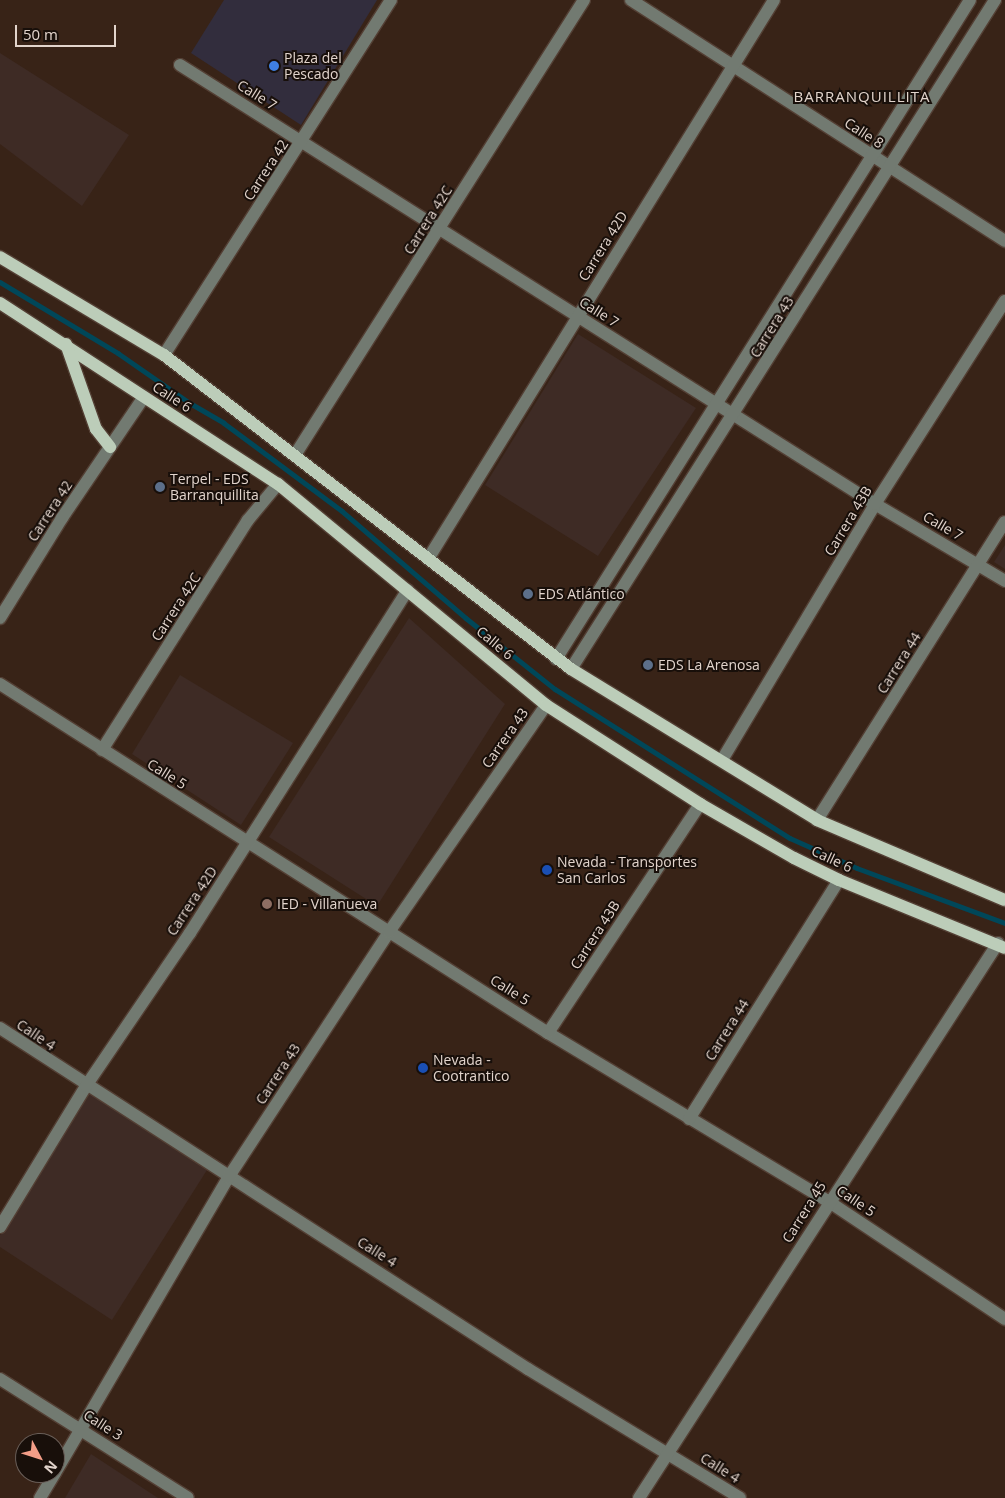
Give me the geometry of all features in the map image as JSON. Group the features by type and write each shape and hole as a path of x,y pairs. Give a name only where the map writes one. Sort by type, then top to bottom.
{"main road":[{"name":"Calle 6","path":"0,257 164,355 296,455 556,659 818,820 1005,900"},
{"name":"Calle 6","path":"0,303 66,344 278,484 546,705 700,804 839,880 1001,945"},
{"path":"66,344 96,429 110,448"}],"street":[{"name":"Carrera 42","path":"164,355 302,142 391,0"},
{"name":"Carrera 42C","path":"296,455 584,0"},
{"name":"Calle 8","path":"631,0 1005,241"},
{"name":"Carrera 42D","path":"428,559 774,0"},
{"name":"Carrera 43","path":"556,659 970,0"},
{"name":"Carrera 43","path":"572,669 891,168 995,0"},
{"name":"Calle 7","path":"180,65 875,504 1005,581"},
{"name":"Carrera 43B","path":"722,760 875,504 1005,301"},
{"name":"Carrera 42","path":"0,618 144,397"},
{"name":"Carrera 42C","path":"102,750 248,520 278,484"},
{"name":"Carrera 44","path":"818,820 1005,522"},
{"name":"Carrera 42D","path":"0,1227 86,1086 248,842 408,590"},
{"name":"Calle 5","path":"0,684 548,1033 828,1201 1005,1319"},
{"name":"Carrera 43","path":"65,1456 228,1178 389,932 546,705"},
{"name":"Carrera 43B","path":"548,1033 700,804"},
{"name":"Carrera 44","path":"689,1119 839,880"},
{"name":"Carrera 45","path":"639,1498 828,1201 1001,945"},
{"name":"Calle 4","path":"0,1028 228,1178 391,1279 528,1370 740,1498"},
{"name":"Calle 3","path":"0,1379 81,1428 188,1498"},
{"name":"Carrera 43","path":"40,1498 49,1483"}],"shaded area":[{"name":"Plaza del Pescado","path":"224,0 377,0 301,125 191,53"},
{"path":"0,53 129,135 82,206 0,144"},
{"path":"578,334 696,408 598,556 485,485"},
{"path":"1005,545 1005,569 994,562"},
{"path":"409,618 505,704 377,906 269,837"},
{"path":"180,675 293,743 241,825 132,754"},
{"path":"87,1092 207,1170 112,1320 0,1247 0,1235"},
{"path":"91,1454 158,1498 65,1498"}],"waterway":[{"path":"0,282 118,353 190,403 224,423 342,511 466,618 555,689 790,838 857,868 1005,923"}],"place":[{"name":"Plaza del Pescado","path":"274,66"},
{"name":"Terpel - EDS Barranquillita","path":"160,487"},
{"name":"EDS Atlántico","path":"528,594"},
{"name":"EDS La Arenosa","path":"648,665"},
{"name":"Nevada - Transportes San Carlos","path":"547,870"},
{"name":"IED - Villanueva","path":"267,904"},
{"name":"Nevada - Cootrantico","path":"423,1068"}],"district":[{"name":"BARRANQUILLITA","path":"862,97"}]}
